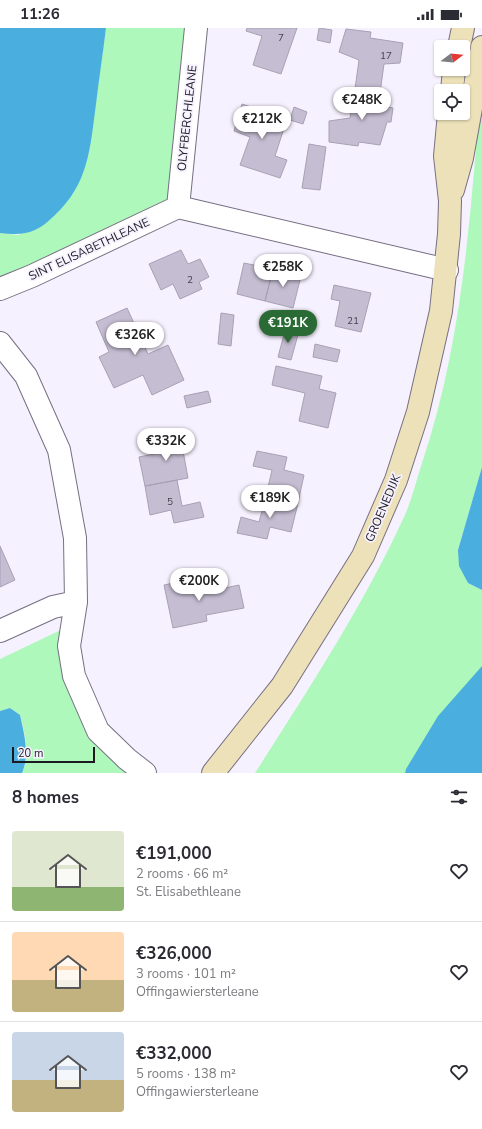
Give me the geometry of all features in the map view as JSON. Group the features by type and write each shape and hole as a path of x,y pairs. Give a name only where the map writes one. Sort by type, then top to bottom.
{"main road":[{"path":"460,40 463,28"},
{"name":"GROENEDIJK","path":"450,201 462,158 482,47"},
{"name":"GROENEDIJK","path":"213,773 282,686 363,556 396,480 418,412 441,312 447,270 450,201 445,156 448,120"}],"street":[{"name":"OLYFBERCHLEANE","path":"178,207 196,28"},
{"path":"178,207 447,270"},
{"name":"SINT ELISABETHLEANE","path":"0,289 32,276 178,207"},
{"path":"0,343 26,376 59,450 75,538 76,602 69,646 74,676 98,731 127,760 145,773"},
{"path":"0,631 53,607 76,602"}],"green space":[{"path":"106,28 197,28 180,207 0,292 0,233 19,235 88,156"},
{"path":"482,75 482,467 458,550 468,583 482,590 482,666 406,769 405,773 255,773 315,679 353,615 388,550 407,511 412,497 436,416 448,368 457,320 464,271 474,173"},
{"path":"65,628 100,745 126,773 22,773 26,759 26,744 20,715 10,708 0,711 0,659"}],"water":[{"path":"0,28 106,28 92,135 86,164 81,177 75,190 55,215 42,226 30,232 17,234 0,233"},
{"path":"482,467 482,590 468,583 459,566 458,550"},
{"path":"482,666 482,773 405,773 438,716"},
{"path":"10,708 20,715 26,751 26,759 22,773 0,773 0,711"}],"building":[{"path":"247,28 297,28 281,74 253,65 262,36 246,31"},
{"path":"319,28 332,30 330,43 317,40"},
{"path":"346,29 371,32 370,38 403,43 400,63 384,64 380,93 355,89 359,60 339,52"},
{"path":"355,89 380,93 378,105 393,108 391,122 387,122 380,145 359,142 358,146 329,142 329,121 350,118"},
{"path":"242,104 287,119 275,156 287,160 280,178 240,165 250,137 234,131"},
{"path":"294,107 307,112 303,124 290,120"},
{"path":"309,144 326,147 320,190 302,188"},
{"path":"181,250 188,264 200,259 209,277 199,282 202,289 180,299 173,284 161,290 149,264"},
{"path":"244,263 273,269 265,301 237,294"},
{"path":"273,269 301,276 293,308 265,301"},
{"path":"334,285 371,293 361,332 335,326 340,301 331,299"},
{"path":"127,308 148,354 168,345 184,380 152,395 143,375 114,388 99,357 109,352 96,322"},
{"path":"221,313 234,315 231,346 218,344"},
{"path":"286,327 299,331 291,360 278,357"},
{"path":"315,344 340,350 337,362 313,357"},
{"path":"276,366 322,376 319,389 336,393 328,428 299,421 305,393 272,385"},
{"path":"208,391 211,402 187,408 184,396"},
{"path":"187,434 190,450 183,451 188,478 145,486 139,457 159,453 157,441"},
{"path":"257,451 287,457 284,470 304,475 298,503 266,496 272,470 253,466"},
{"path":"177,480 182,506 200,502 204,517 174,523 171,510 150,515 145,486"},
{"path":"266,496 298,503 291,532 270,527 267,539 237,533 241,517 259,522"},
{"path":"0,546 15,580 0,587"},
{"path":"198,578 201,593 239,585 244,608 206,615 207,621 173,628 164,585"}]}
